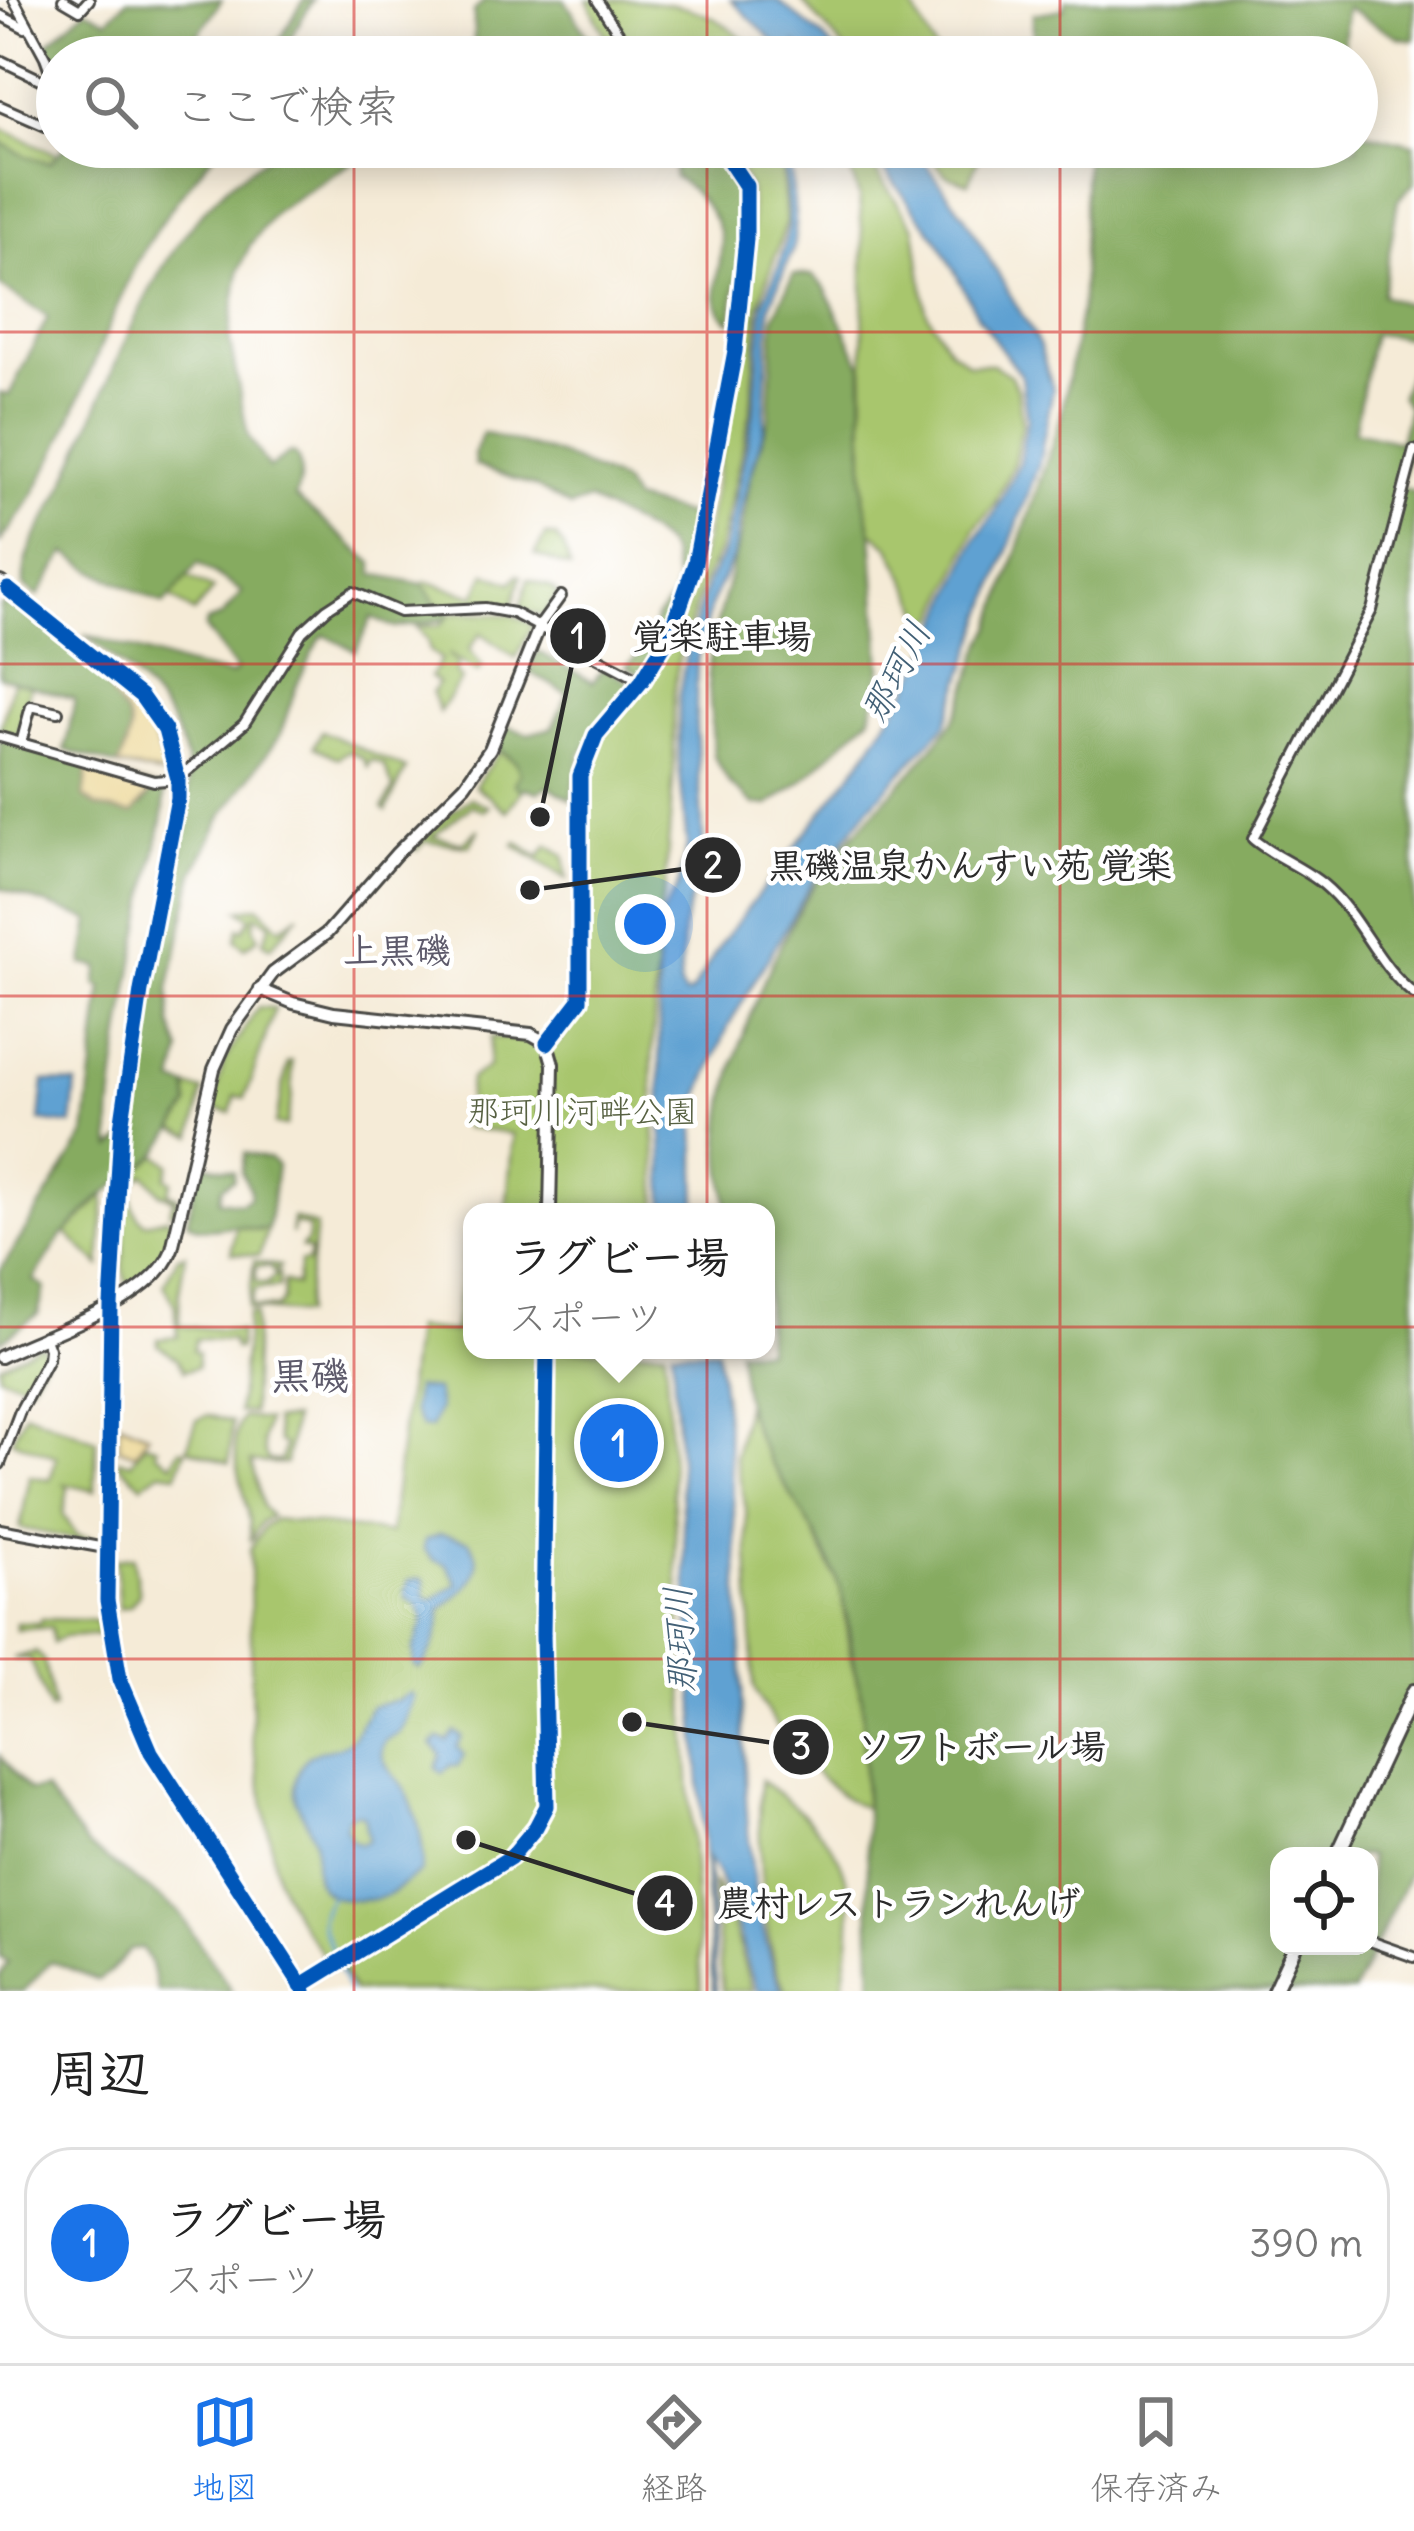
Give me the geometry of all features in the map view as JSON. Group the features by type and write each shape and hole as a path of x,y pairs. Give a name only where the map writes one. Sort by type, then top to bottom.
{"main road":[{"path":"1341,1847 1414,1691"},
{"path":"1274,1991 1291,1955"}],"street":[{"path":"14,0 36,43"},
{"path":"63,0 80,10 89,0"},
{"path":"597,0 618,36"},
{"path":"0,15 30,30"},
{"path":"0,60 36,78"},
{"path":"0,106 36,122"},
{"path":"547,1043 580,1000 580,776 596,735 642,681 671,633 695,562 735,351 748,200 736,168"},
{"path":"1414,451 1372,610 1252,839 1324,886 1396,980 1414,994"},
{"path":"3,588 142,696 165,730 178,779 121,1128 105,1549 110,1636 132,1714 175,1795 303,1989 511,1857 547,1806 543,1611 547,1359"},
{"path":"0,737 154,781 178,779 253,716 302,632 352,592 400,612 499,610 540,626 642,681"},
{"path":"0,1357 146,1286 168,1261 214,1070 232,1029 260,989 284,964 327,933 395,854 465,785 490,749 540,626 561,596"},
{"path":"21,743 31,706 58,712"},
{"path":"260,989 313,1009 532,1034 547,1043 553,1064 550,1203"},
{"path":"0,1464 20,1411 48,1359 44,1336"},
{"path":"0,1529 105,1549"},
{"path":"1378,1944 1414,1958"}],"green space":[{"path":"127,0 222,0 197,36 56,36 86,9 107,20"},
{"path":"304,0 313,0 292,36 282,36"},
{"path":"485,0 565,0 587,36 474,36 474,11"},
{"path":"587,0 683,7 740,36 623,34 605,36"},
{"path":"801,0 909,0 928,36 833,36"},
{"path":"1066,0 1414,0 1414,40 1398,37 1346,8 1344,36 1033,36 1033,14 1064,9"},
{"path":"0,128 36,144 36,159 27,157 0,142"},
{"path":"1378,136 1414,144 1414,183 1398,200 1382,295 1414,307 1414,322 1407,338 1373,334 1354,431 1400,442 1408,408 1401,396 1414,358 1414,459 1406,457 1401,487 1414,491 1414,1863 1378,1940 1378,1847 1270,1847 1270,1955 1371,1955 1354,1991 872,1991 862,1699 844,1602 813,1531 759,1441 744,1396 739,1359 775,1359 775,1203 727,1203 723,1116 741,1041 772,963 809,894 841,849 948,728 961,705 992,628 1061,416 1082,303 1085,168 1378,168"},
{"path":"0,142 36,159 36,168 203,168 143,252 59,445 0,542 0,393 9,395 48,317 0,286"},
{"path":"343,168 276,211 250,245 239,270 229,337 248,436 269,468 289,453 295,454 301,475 295,497 373,563 373,574 423,584 435,603 449,607 447,619 395,628 372,617 356,651 324,635 320,639 297,684 280,735 222,816 194,873 169,989 171,1024 181,1051 174,1083 188,1087 189,1106 157,1155 97,1200 61,1237 34,1280 45,1288 38,1314 0,1342 0,1271 85,1135 102,987 96,985 99,967 83,964 90,920 0,888 0,739 88,766 84,797 142,806 156,787 164,790 120,1040 113,1148 128,1134 135,1113 148,1008 182,849 188,786 180,741 160,705 84,634 231,675 236,670 205,628 242,592 198,563 164,604 66,553 38,596 24,586 24,572 37,534 64,485 151,288 199,216 248,170"},
{"path":"674,168 730,168 744,189 745,224 731,322 717,304 719,230 704,203 674,177"},
{"name":"那珂川河畔公園","path":"738,168 782,168 786,223 759,305 750,415 719,551 703,582 678,661 652,1066 658,1203 507,1203 513,1134 464,1128 470,1079 488,1067 491,1037 559,1042 584,1006 584,781 589,754 647,684 685,610 700,564 737,367 752,229 750,188"},
{"path":"850,168 874,168 915,228 926,311 949,349 969,364 993,364 1011,376 1018,392 1022,423 1014,463 993,507 975,528 937,618 927,620 890,547 872,532 864,499 859,196"},
{"path":"940,168 974,168 968,183"},
{"path":"793,275 812,275 825,288 862,366 864,499 872,532 881,668 871,716 801,782 769,805 753,804 729,783 714,756 708,674 750,478 769,418 774,317"},
{"path":"483,433 558,454 623,483 633,500 700,518 679,609 641,674 626,666 650,644 656,618 673,598 677,581 665,546 589,500 570,507 536,487 475,465 474,454"},
{"path":"545,535 556,537 564,547 570,568 535,555"},
{"path":"486,573 512,583 521,576 512,608 435,603 423,584 475,596"},
{"path":"187,576 213,589 194,613 170,596"},
{"path":"528,579 558,594 543,616 520,609"},
{"path":"7,604 61,641 117,696 131,730 118,766 65,750 75,699 0,677 0,606"},
{"path":"449,614 512,615 533,625 516,658 481,633 469,649 482,666 478,673 448,654 462,679 439,712 432,693 438,683 430,677 441,659 430,651 417,627 441,625"},
{"path":"537,651 593,682 604,667 628,681 629,687 581,754 571,800 548,786 538,792 522,791 514,784 520,773 516,762 497,747 505,726 528,734 552,728 568,694 529,672"},
{"path":"13,681 31,685 18,736 0,730"},
{"path":"322,731 406,769 386,811 383,808 393,788 384,765 371,760 368,767 363,758 348,751 338,758 314,746"},
{"path":"499,751 516,762 520,773 515,784 522,791 507,811 475,786"},
{"path":"471,798 489,807 484,811 472,805 433,836 463,843 479,829 470,846 425,841 417,850 413,847 426,831"},
{"path":"517,842 539,857 548,845 564,855 567,879 514,845"},
{"path":"258,906 280,928 300,914 271,947 263,942 271,924 256,915 254,927 259,937 245,948 236,940 239,928 243,930 251,918 239,910"},
{"path":"258,1007 275,1008 245,1098 235,1096 231,1113 212,1108 224,1062"},
{"path":"292,1062 286,1126 275,1124 288,1063"},
{"path":"188,1087 203,1091 193,1136 174,1129 189,1106"},
{"path":"245,1153 270,1159 277,1166 268,1228 205,1229 187,1221 200,1163 234,1171 234,1179 222,1187 219,1200 241,1203 250,1197 241,1172"},
{"path":"157,1155 170,1164 168,1193 178,1197 175,1213 169,1212 174,1199 160,1193 145,1174 136,1180 133,1204 140,1219 172,1222 161,1259 134,1286 127,1282 123,1268 128,1177"},
{"path":"105,1194 100,1266 66,1233"},
{"path":"293,1218 316,1226 304,1314 248,1309 254,1261 280,1266 274,1273 270,1266 255,1267 256,1282 266,1284 279,1273 279,1287 256,1289 251,1302 253,1307 277,1308 283,1301 284,1281 296,1286 300,1262 308,1262 310,1250 301,1247 309,1228 294,1223 291,1235"},
{"path":"236,1226 268,1228 259,1256 231,1253"},
{"path":"185,1254 180,1326 240,1331 238,1349 231,1340 196,1339 197,1367 184,1371 177,1358 158,1345 158,1339 178,1337 175,1306 164,1284 178,1256"},
{"path":"463,1261 463,1359 666,1359 701,1991 353,1991 341,1968 406,1927 329,1964 294,1914 277,1878 252,1738 250,1549 265,1525 275,1519 390,1533 414,1328 454,1332"},
{"path":"248,1314 255,1314 252,1413 238,1412"},
{"path":"42,1344 46,1357 30,1385 0,1376 0,1365"},
{"path":"745,1405 758,1440 807,1518 841,1589 862,1699 865,1808 816,1774 773,1721 754,1688 746,1508 735,1457"},
{"path":"25,1412 96,1440 95,1491 65,1484 63,1514 76,1535 93,1538 93,1543 20,1528 30,1476 50,1480 57,1457 12,1440"},
{"path":"208,1415 232,1422 229,1463 187,1448 197,1420"},
{"path":"243,1417 267,1420 265,1454 268,1460 281,1461 284,1445 278,1442 274,1420 293,1419 286,1464 251,1462 263,1507 271,1516 262,1521 250,1541 235,1443"},
{"path":"145,1443 157,1447 155,1452 172,1464 180,1449 186,1451 177,1474 160,1472 142,1485 119,1464 119,1459 131,1463"},
{"path":"133,1557 139,1594 130,1606 119,1609 116,1559"},
{"path":"41,1619 92,1620 99,1635 63,1637 53,1643 51,1627 16,1630 16,1623 40,1623"},
{"path":"36,1652 44,1661 54,1709 50,1710 30,1659 13,1658"},
{"path":"0,1756 29,1791 44,1789 88,1846 177,1910 232,1991 157,1991 142,1948 130,1949 98,1980 51,1961 24,1991 0,1991 0,1977 8,1963 0,1957"},
{"path":"761,1780 815,1826 843,1869 850,1920 842,1991 786,1991 777,1970 762,1888"},
{"path":"714,1882 726,1903 752,1991 722,1991"}],"sand":[{"path":"102,677 144,720 165,775 118,766 129,725"},
{"path":"88,766 156,787 132,814 97,807 84,797"},
{"path":"120,1422 148,1434 135,1454 119,1448"}],"water":[{"path":"731,0 777,0 822,36 768,36"},
{"path":"784,168 791,168 796,226 793,249 770,306 764,429 733,557 711,604 697,661 704,852 683,927 680,987 685,995 862,760 906,692 975,540 1019,463 1027,418 1021,376 979,318 938,240 883,168 929,168 965,217 1039,344 1053,389 1039,463 946,724 869,808 817,874 728,1027 695,1106 697,1203 664,1203 657,949 662,914 678,886 687,846 679,764 679,695 707,583 723,553 753,416 763,303 789,225"},
{"path":"44,1081 76,1084 72,1125 40,1121"},
{"path":"673,1359 718,1359 734,1515 749,1838 760,1916 782,1991 757,1991 731,1906 708,1858 713,1991"},
{"path":"415,1388 436,1390 439,1408 431,1428 421,1427 413,1411"},
{"path":"441,1534 469,1541 476,1572 440,1610 435,1641 419,1669 413,1650 424,1618 417,1604 404,1596 409,1580 425,1580 425,1597 432,1600 458,1584 447,1565 424,1549 425,1540"},
{"path":"410,1693 414,1698 401,1731 386,1741 382,1751 415,1814 422,1844 421,1872 383,1897 333,1896 317,1881 314,1840 297,1803 296,1779 311,1754 349,1741 371,1706","holes":["364,1816 368,1840 361,1844 351,1840 345,1827 348,1817"]},
{"path":"455,1732 462,1737 457,1747 464,1755 458,1766 451,1765 442,1773 436,1768 441,1755 432,1744 439,1738 447,1741"}],"waterway":[{"path":"331,1896 321,1921 335,1959"},
{"path":"338,1968 348,1991"}],"cycle path":[{"path":"547,1043 580,1000 580,776 596,735 642,681 671,633 695,563 735,351 746,186 734,168"},
{"path":"8,589 141,696 165,730 178,779 121,1128 111,1305 107,1600 120,1679 151,1752 305,1991"},
{"path":"301,1986 511,1857 547,1806 543,1635 547,1359"}],"place":[{"name":"覚楽駐車場","path":"540,817"},
{"name":"黒磯温泉かんすい苑 覚楽","path":"530,890"},
{"name":"ラグビー場","path":"619,1443"},
{"name":"ソフトボール場","path":"632,1722"},
{"name":"農村レストランれんげ","path":"466,1840"}],"district":[{"name":"上黒磯","path":"397,950"},
{"name":"黒磯","path":"310,1375"}],"water label":[{"name":"那珂川","path":"896,672"},
{"name":"那珂川","path":"680,1640"}]}
